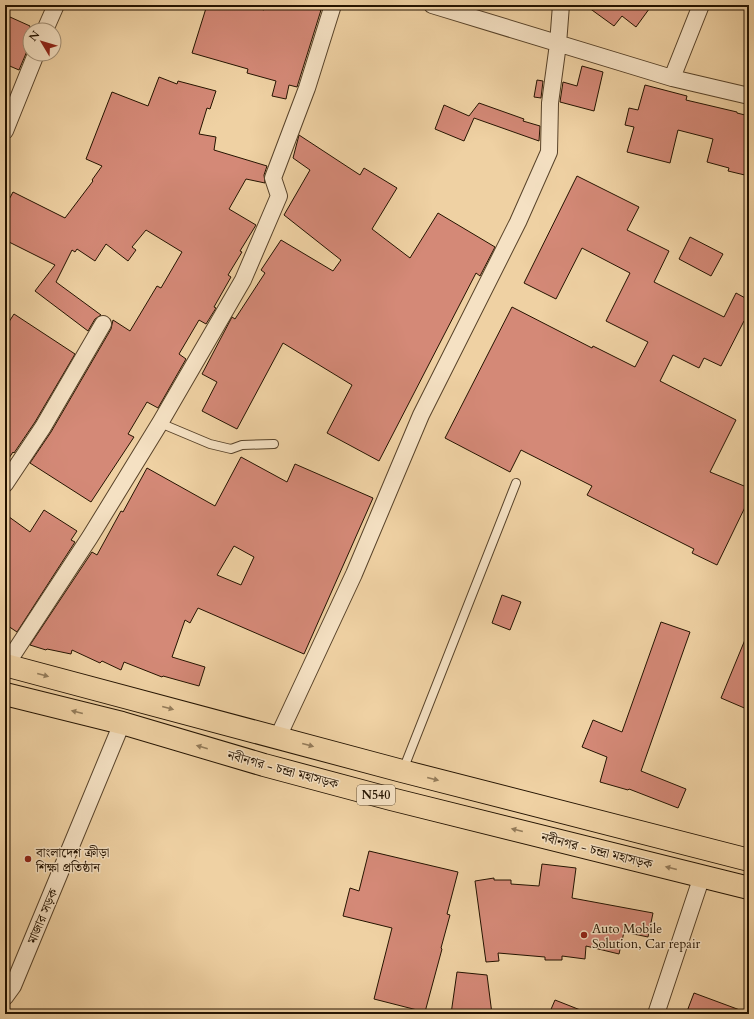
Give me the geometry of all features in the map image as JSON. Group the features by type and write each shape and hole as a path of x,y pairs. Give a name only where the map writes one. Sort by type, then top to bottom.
{"highway":[{"name":"N540","path":"5,665 402,771 749,860"},
{"name":"নবীনগর - চন্দ্রা মহাসড়ক","path":"5,694 122,723 264,765 391,799 749,888"}],"street":[{"path":"49,22 56,5"},
{"path":"5,665 90,536 160,423 243,280 280,196 273,178 307,88 333,5"},
{"path":"432,5 672,78 749,96"},
{"path":"278,737 354,574 421,415 518,222 549,152 550,103 558,44 561,5"},
{"path":"672,78 701,5"},
{"path":"5,131 33,62"},
{"path":"5,484 43,427 103,324"},
{"name":"মাজার সড়ক","path":"5,997 13,986 122,723"},
{"path":"656,1014 702,876"}],"lane":[{"path":"160,423 210,444 231,449 242,444 274,444"},
{"path":"402,771 516,483"}],"building":[{"path":"207,5 247,5 264,10 266,5 301,5 321,10 297,87 289,85 286,99 272,96 276,81 247,73 248,69 192,53"},
{"path":"585,5 652,5 636,27 622,16 614,26"},
{"path":"10,17 22,22 22,62 19,70 5,64 5,28"},
{"path":"582,66 603,72 594,111 560,102 563,82 577,86"},
{"path":"159,77 177,84 178,81 216,91 210,109 207,108 199,134 216,137 214,150 267,166 264,175 265,183 246,179 229,209 256,225 240,251 242,252 228,275 231,277 214,307 216,308 206,324 199,320 179,354 186,359 158,408 147,402 128,434 134,437 91,502 30,463 51,432 111,329 113,320 130,331 157,286 161,288 182,252 146,230 132,247 136,250 128,261 106,244 95,261 77,249 75,252 72,250 56,282 101,315 95,319 88,331 35,291 55,265 5,240 5,207 13,192 65,218 93,181 92,180 102,166 86,159 112,92 148,106"},
{"path":"537,80 543,81 541,98 534,97"},
{"path":"645,85 687,96 686,100 749,116 749,176 728,171 729,168 707,162 713,139 678,130 670,163 627,152 634,127 625,125 629,108 638,110"},
{"path":"479,103 524,119 523,121 540,126 539,141 474,118 464,141 435,129 444,105 469,116"},
{"path":"299,135 360,175 364,168 397,188 372,229 410,258 438,213 495,247 480,276 476,273 379,461 327,433 352,385 283,343 237,429 202,411 217,382 202,374 232,317 235,319 265,273 261,270 281,240 333,271 341,260 284,215 310,170 293,158"},
{"path":"577,176 639,207 627,230 669,251 654,282 724,317 736,293 749,300 749,324 744,321 721,366 704,358 699,368 673,355 660,381 736,420 710,472 749,488 749,499 717,565 692,553 694,549 587,495 592,486 521,450 510,472 445,438 512,307 592,348 593,346 635,367 648,342 606,321 630,273 582,248 556,299 524,283"},
{"path":"690,237 723,254 711,276 679,259"},
{"path":"14,314 75,354 35,422 5,464 5,328"},
{"path":"241,457 287,482 295,464 373,498 304,654 198,608 190,623 185,620 172,657 205,667 199,686 163,676 162,677 124,662 121,670 102,661 100,663 72,650 71,654 46,650 30,645 92,552 97,555 147,468 215,506","holes":["234,546 254,557 241,585 217,575"]},
{"path":"44,510 77,531 71,540 75,542 17,632 5,624 5,514 30,532"},
{"path":"502,595 521,602 510,630 492,623"},
{"path":"661,622 690,632 641,771 686,789 678,808 629,789 628,790 600,782 607,757 582,747 593,720 622,732"},
{"path":"749,630 749,710 721,698"},
{"path":"369,851 458,872 447,914 450,915 441,948 442,949 425,1012 374,999 392,928 343,916 350,888 359,891"},
{"path":"542,864 576,868 572,898 653,913 648,937 624,932 619,954 586,946 585,959 562,956 562,960 545,960 545,957 498,953 499,961 486,962 475,881 494,878 494,880 511,880 511,884 539,886"},
{"path":"457,972 487,975 492,1014 451,1014"},
{"path":"694,993 748,1013 748,1014 686,1014"},
{"path":"555,1000 588,1013 549,1014"}],"place":[{"name":"বাংলাদেশ ক্রীড়া শিক্ষা প্রতিষ্ঠান","path":"28,859"},
{"name":"Auto Mobile Solution, Car repair","path":"584,935"}]}
